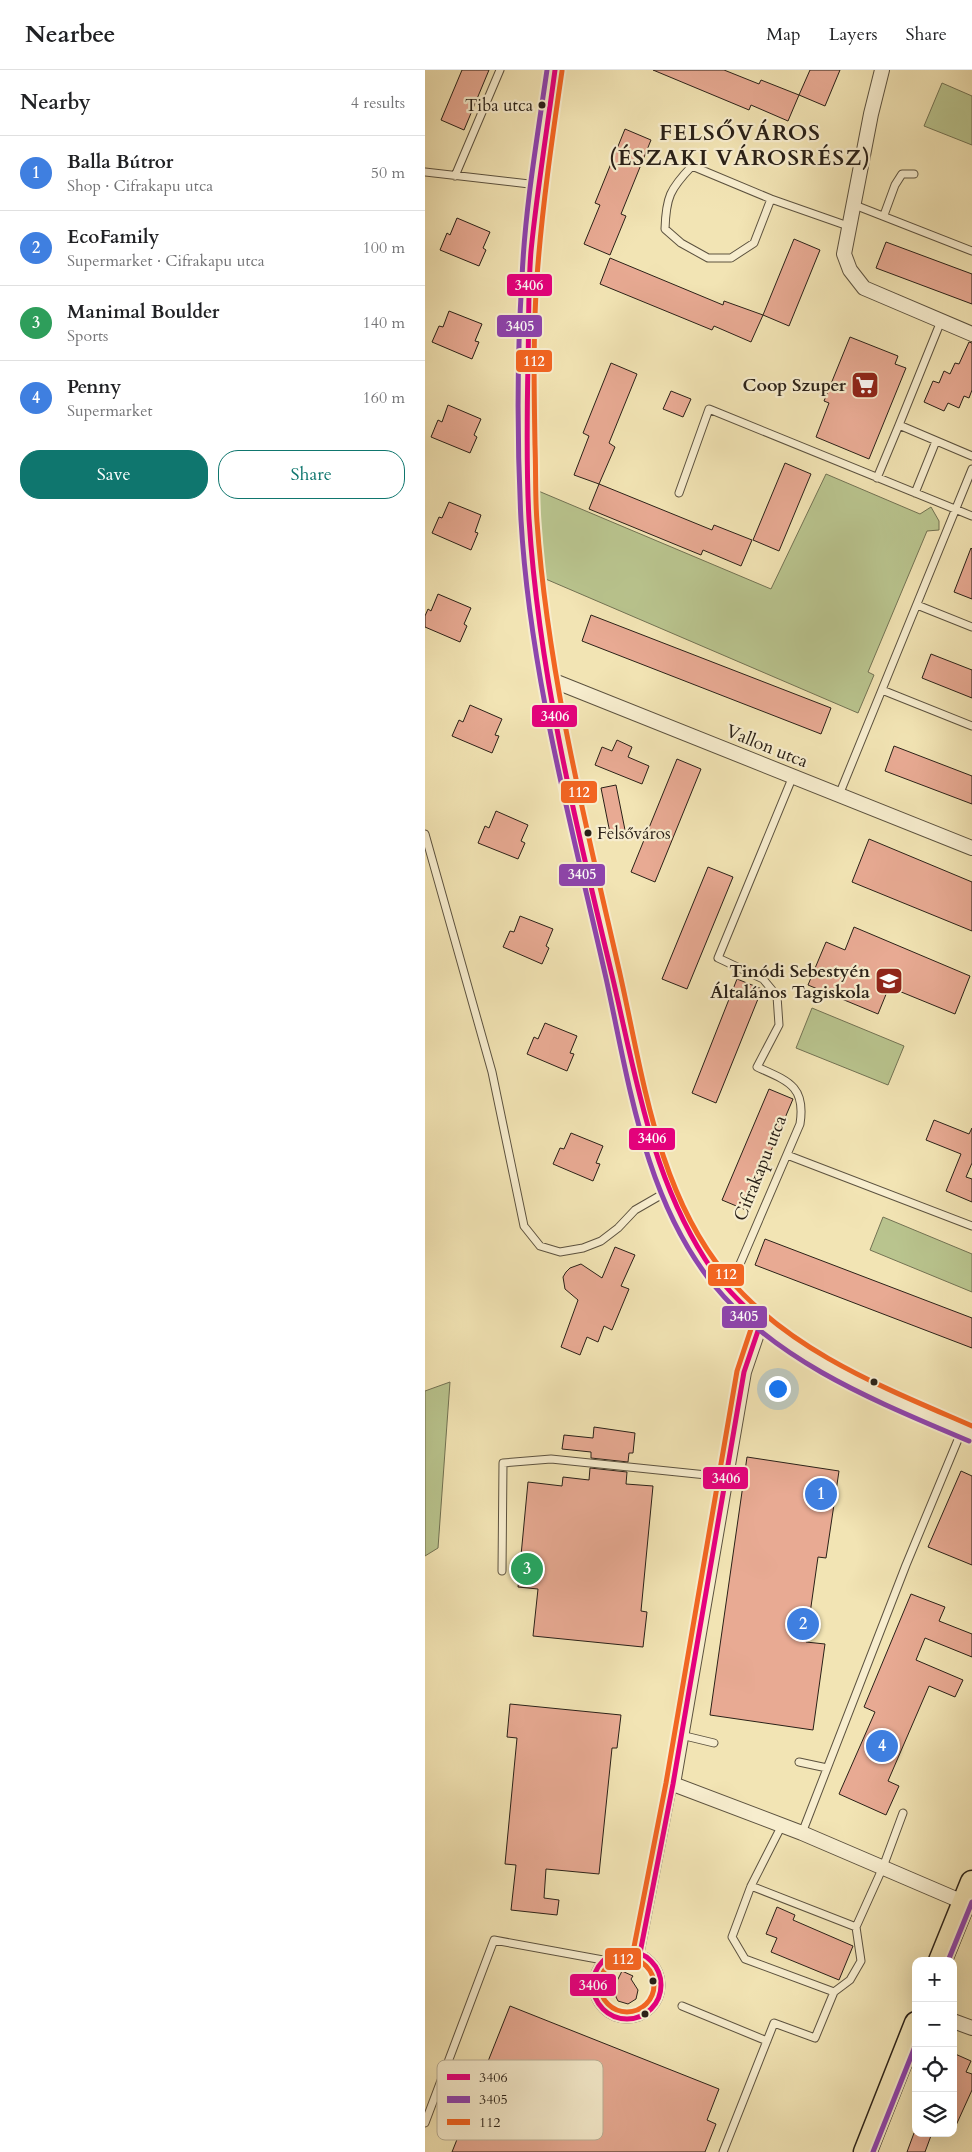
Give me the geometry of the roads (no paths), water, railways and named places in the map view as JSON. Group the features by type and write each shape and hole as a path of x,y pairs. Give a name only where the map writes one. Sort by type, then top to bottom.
{"main road":[{"path":"942,1957 968,1892"},
{"path":"865,2152 912,2033"}],"street":[{"path":"555,70 538,185 529,279 528,481 535,582 549,679 603,938 648,1132 668,1191 687,1229 720,1279 733,1295 761,1322 796,1347 886,1398 967,1432"},
{"path":"882,70 852,204 844,254 850,270 864,288 972,334"},
{"name":"Vallon utca","path":"549,679 972,848"},
{"path":"761,1322 744,1372 673,1784 782,1825 883,1867 968,1892"},
{"path":"957,2022 972,2028"}],"lane":[{"path":"455,176 500,70"},
{"path":"771,198 754,243 731,258 709,258 681,243 665,229 666,203 676,183 692,166 771,198 848,226"},
{"path":"425,172 538,185"},
{"path":"884,216 895,185 902,174 914,174"},
{"path":"852,204 972,251"},
{"path":"877,478 941,321"},
{"path":"679,493 709,409 972,516"},
{"path":"899,425 972,456"},
{"path":"915,493 936,441"},
{"path":"839,795 972,469"},
{"path":"917,605 972,627"},
{"path":"882,690 972,726"},
{"name":"Cifrakapu utca","path":"720,1279 740,1264 800,1124 802,1108 798,1091 784,1079 757,1067 779,1024 777,996 763,979 718,958 793,776"},
{"path":"425,834 492,1072 524,1226 540,1246 560,1252 583,1248 601,1241 618,1228 635,1210 668,1191"},
{"path":"787,1155 972,1226"},
{"path":"802,1833 906,1565 967,1432"},
{"path":"502,1570 503,1463 551,1459 727,1477"},
{"path":"681,1735 714,1743"},
{"path":"799,1762 827,1768"},
{"path":"640,1953 673,1784"},
{"path":"723,2152 774,2023 815,2038 834,1992 850,1980 861,1961 856,1928 883,1867 903,1813"},
{"path":"782,1825 751,1886 732,1937 745,1959 834,1992"},
{"path":"751,1886 856,1928"},
{"path":"449,2060 494,1940 603,1960"},
{"path":"621,1951 640,1953 650,1959 657,1968 661,1990 651,2010 631,2019 619,2019 609,2014 595,1999 593,1978 603,1960 621,1951"},
{"path":"682,2006 767,2041"},
{"path":"425,2123 437,2091"}],"place":[{"name":"Tiba utca","path":"542,105"},
{"name":"Coop Szuper","path":"865,385"},
{"name":"Felsőváros","path":"588,833"},
{"name":"Tinódi Sebestyén Általános Tagiskola","path":"889,981"},
{"name":"Balla Bútror","path":"821,1494"},
{"name":"Manimal Boulder","path":"527,1569"},
{"name":"EcoFamily","path":"803,1624"},
{"name":"Penny","path":"882,1746"}],"district":[{"name":"FELSŐVÁROS (ÉSZAKI VÁROSRÉSZ)","path":"740,144"}]}
